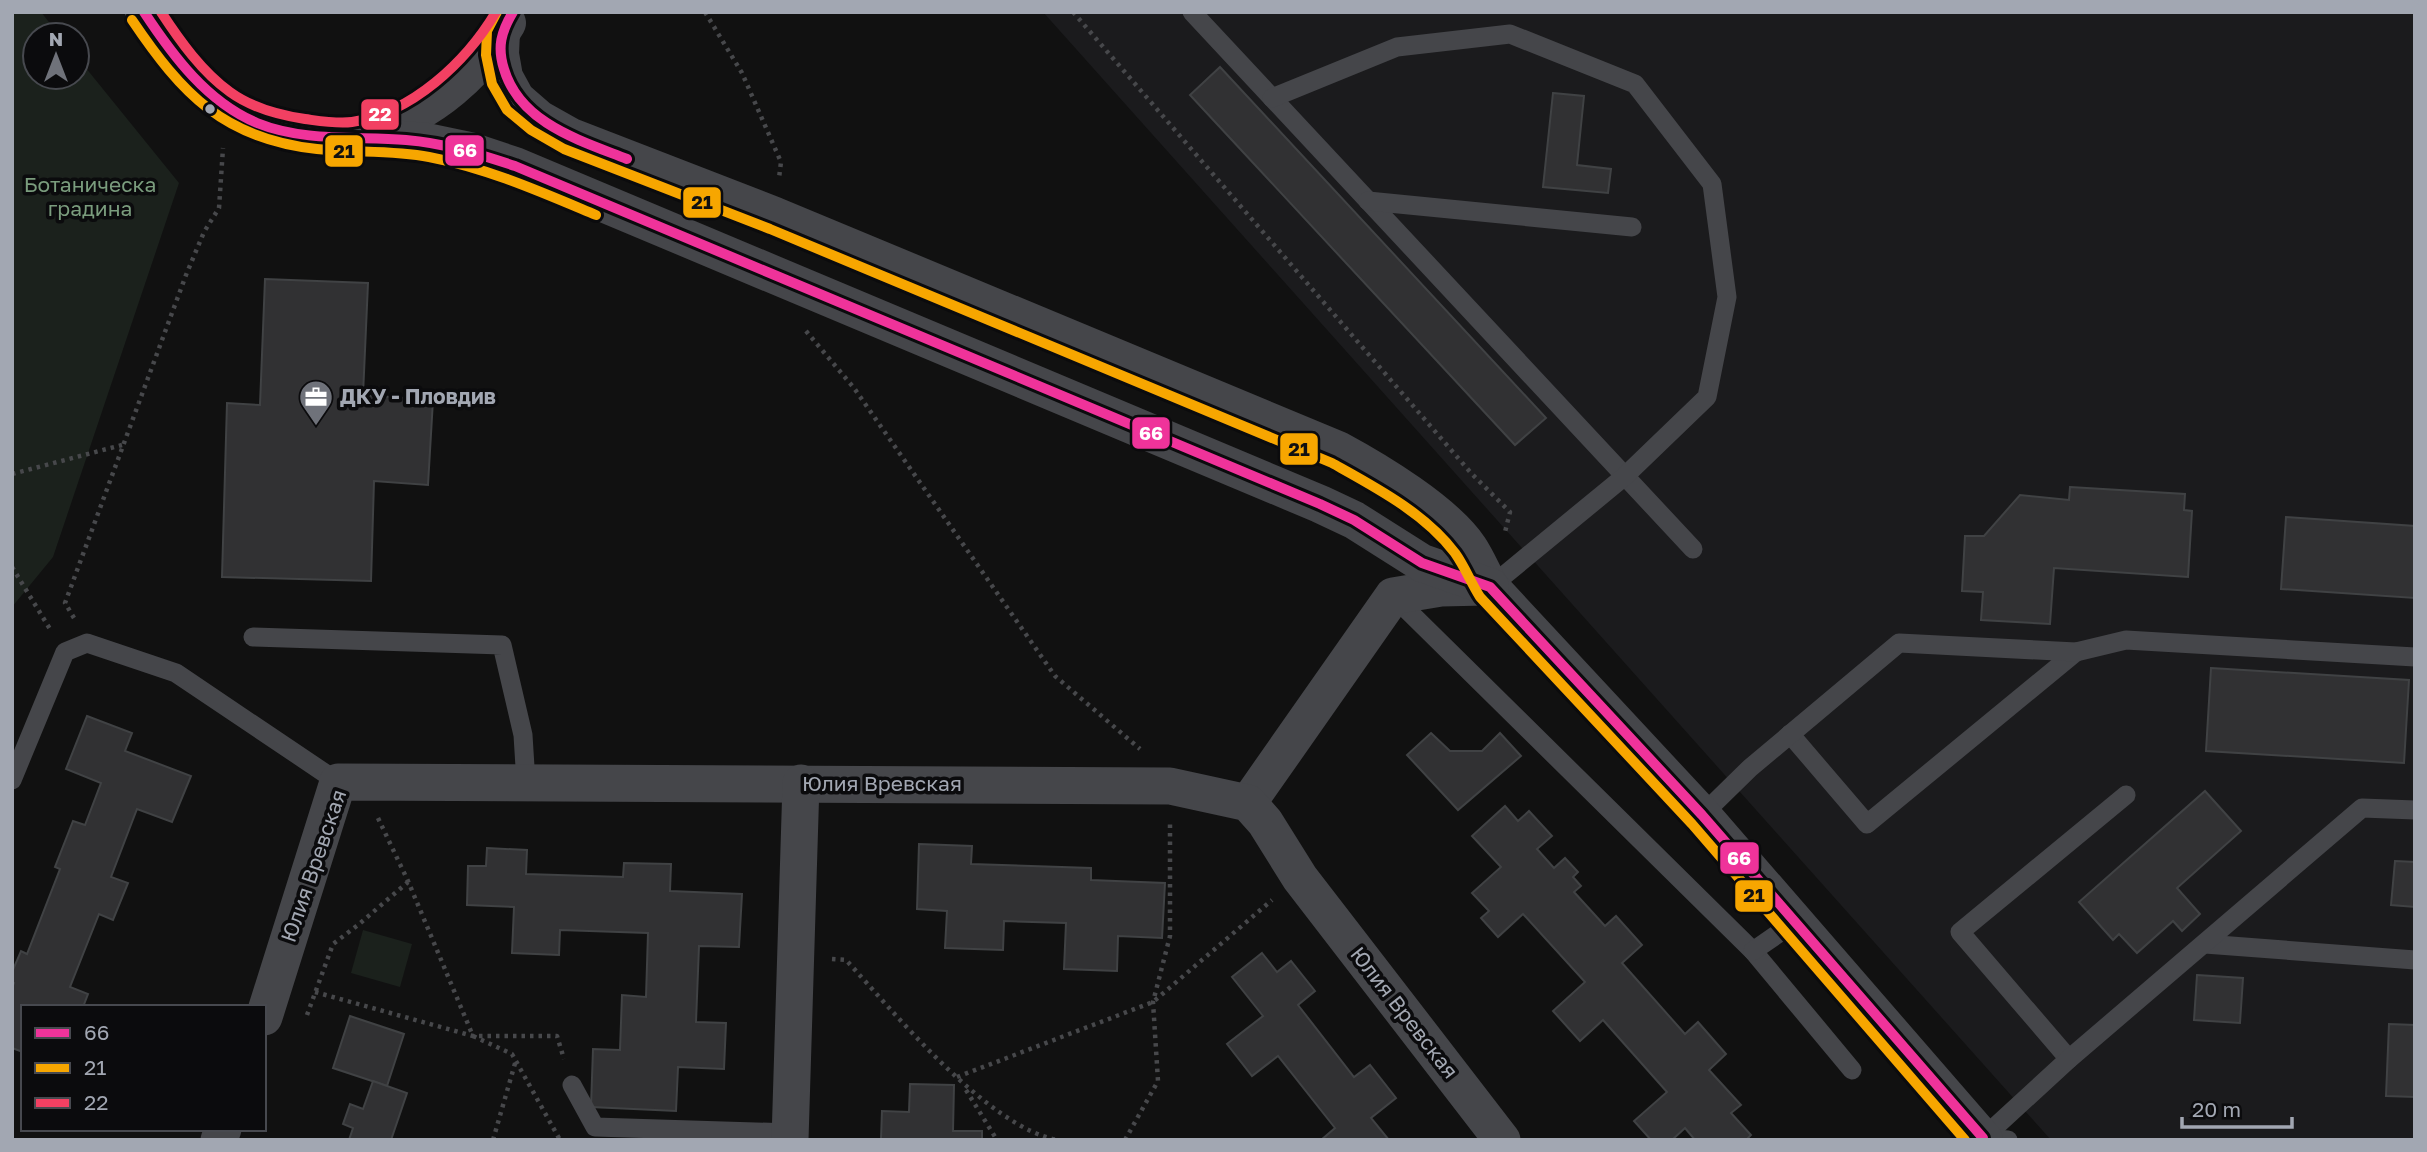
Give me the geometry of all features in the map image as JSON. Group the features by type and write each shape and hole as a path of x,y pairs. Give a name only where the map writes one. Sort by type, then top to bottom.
{"street":[{"path":"144,12 159,36 183,65 225,105 260,124 320,135 427,142 492,158 1320,505 1353,520 1422,563 1490,587"},
{"path":"353,136 386,126 441,97 464,78 507,22"},
{"path":"507,22 500,54 504,77 516,99 539,119 571,137 775,216 1338,450 1394,483 1445,523 1469,547 1490,587 1702,815 1989,1139"},
{"path":"1248,803 1393,596 1441,588 1490,587"},
{"name":"Юлия Вревская","path":"266,1011 338,782 1170,786 1248,803 1265,822 1300,878 1502,1140"},
{"path":"791,1136 801,783"}],"lane":[{"path":"1192,12 1693,549"},
{"path":"1272,98 1398,47 1510,34 1635,84 1712,184 1727,297 1707,397 1625,476 1490,587"},
{"path":"1368,201 1632,227"},
{"path":"1393,596 1753,951 1853,1070"},
{"path":"253,637 502,645 523,735 526,783"},
{"path":"1702,815 1750,768 1899,643 2076,652 2126,640 2415,657"},
{"path":"12,780 65,652 87,643 176,673 338,782"},
{"path":"1790,734 1867,824 2076,652"},
{"path":"2069,1059 1960,932 2126,795"},
{"path":"1989,1139 2069,1059 2362,808 2415,810"},
{"path":"1753,951 1795,922"},
{"path":"2205,944 2415,960"},
{"path":"572,1085 595,1128 791,1136"}],"path":[{"path":"705,12 742,73 781,162 775,216"},
{"path":"1073,12 1471,473 1510,512 1490,587"},
{"path":"87,643 65,603 186,275 204,232 219,208 225,105"},
{"path":"782,278 788,310 854,388 1055,676 1165,771 1170,786 1170,936 1153,1002 1158,1081 1125,1140"},
{"path":"12,474 122,445"},
{"path":"12,567 65,652"},
{"path":"376,782 376,814 408,881 473,1035"},
{"path":"958,1078 1153,1002 1300,878"},
{"path":"358,925 408,881"},
{"path":"796,955 846,960 973,1093 1040,1137 1058,1140"},
{"path":"315,992 473,1035 512,1054 560,1140"},
{"path":"473,1035 557,1035 572,1085"},
{"path":"493,1140 516,1060"},
{"path":"958,1078 997,1140"}],"shaded area":[{"path":"1043,12 2415,12 2415,1140 2051,1140"}],"green space":[{"name":"Ботаническа градина","path":"12,12 41,12 48,21 21,21 21,91 91,91 91,74 179,183 53,557 12,607"},
{"path":"363,930 412,944 400,987 351,973"}],"building":[{"path":"1220,67 1546,418 1515,445 1190,95"},
{"path":"1553,93 1584,96 1577,165 1611,169 1608,193 1543,187"},
{"path":"265,279 368,283 363,395 433,400 428,485 374,481 371,581 222,577 227,403 260,405"},
{"path":"2070,487 2185,494 2184,510 2192,511 2188,577 2054,568 2050,624 1981,620 1983,592 1962,591 1965,536 1984,536 2020,495 2069,500"},
{"path":"2286,517 2415,526 2415,598 2281,589"},
{"path":"2211,668 2409,680 2404,763 2206,751"},
{"path":"87,716 132,733 125,751 191,776 172,822 137,809 111,877 128,883 113,920 99,914 70,987 88,994 84,1005 21,1005 21,1051 12,1048 12,972 21,951 27,954 60,869 55,867 73,821 85,825 101,783 66,769"},
{"path":"1431,733 1450,751 1482,751 1500,733 1521,756 1458,810 1407,755"},
{"path":"2205,791 2241,831 2177,888 2200,914 2182,931 2173,921 2137,953 2119,934 2113,940 2079,902"},
{"path":"1505,806 1518,821 1529,811 1552,836 1537,849 1554,868 1565,858 1578,872 1573,877 1581,886 1574,892 1605,926 1616,916 1642,945 1622,963 1685,1034 1698,1022 1726,1054 1709,1070 1741,1105 1731,1113 1751,1135 1746,1140 1695,1140 1685,1128 1672,1140 1651,1140 1634,1121 1667,1092 1603,1020 1580,1041 1553,1011 1585,982 1523,914 1498,937 1481,918 1489,911 1472,893 1501,867 1472,836"},
{"path":"919,844 972,846 971,864 1091,868 1091,880 1165,883 1162,938 1118,936 1117,971 1064,969 1066,923 1004,921 1003,950 945,948 947,911 917,909"},
{"path":"487,848 527,850 526,874 623,877 624,863 671,864 670,891 742,894 739,947 699,946 696,1022 726,1023 724,1069 678,1067 676,1111 591,1107 593,1049 620,1050 622,995 646,997 648,933 560,930 559,955 512,953 514,907 467,905 468,866 486,866"},
{"path":"2395,861 2415,862 2415,907 2391,905"},
{"path":"1262,953 1277,972 1291,961 1315,991 1298,1005 1354,1077 1370,1065 1396,1098 1371,1118 1389,1140 1321,1140 1335,1128 1278,1056 1252,1076 1227,1044 1263,1016 1232,977"},
{"path":"2197,975 2243,978 2240,1023 2194,1020"},
{"path":"350,1016 404,1034 387,1086 333,1068"},
{"path":"2389,1024 2415,1025 2415,1097 2386,1096"},
{"path":"373,1081 407,1093 391,1140 349,1140 353,1128 343,1124 350,1104 363,1109"},
{"path":"910,1084 954,1085 953,1131 982,1131 982,1140 881,1139 882,1111 909,1112"}],"transit line":[{"name":"66","path":"144,12 179,61 207,90 222,103 257,123 312,136 406,140 434,144 515,166 1320,504 1354,520 1422,563 1490,587 1702,815 1983,1138"},
{"name":"22","path":"161,12 201,66 238,98 256,107 285,115 340,123 374,117 416,96 453,66 484,31 496,12"},
{"name":"21","path":"497,12 487,31 486,55 492,84 507,110 531,130 564,149 770,229 1332,463 1382,491 1414,513 1455,553 1480,597 1692,824 1965,1140"},
{"name":"66","path":"513,12 503,33 501,54 512,88 523,103 554,127 627,159"},
{"name":"21","path":"132,20 188,91 231,123 256,135 284,144 317,149 401,153 451,162 514,182 596,215"}],"place":[{"name":"ДКУ - Пловдив","path":"316,427"}]}
